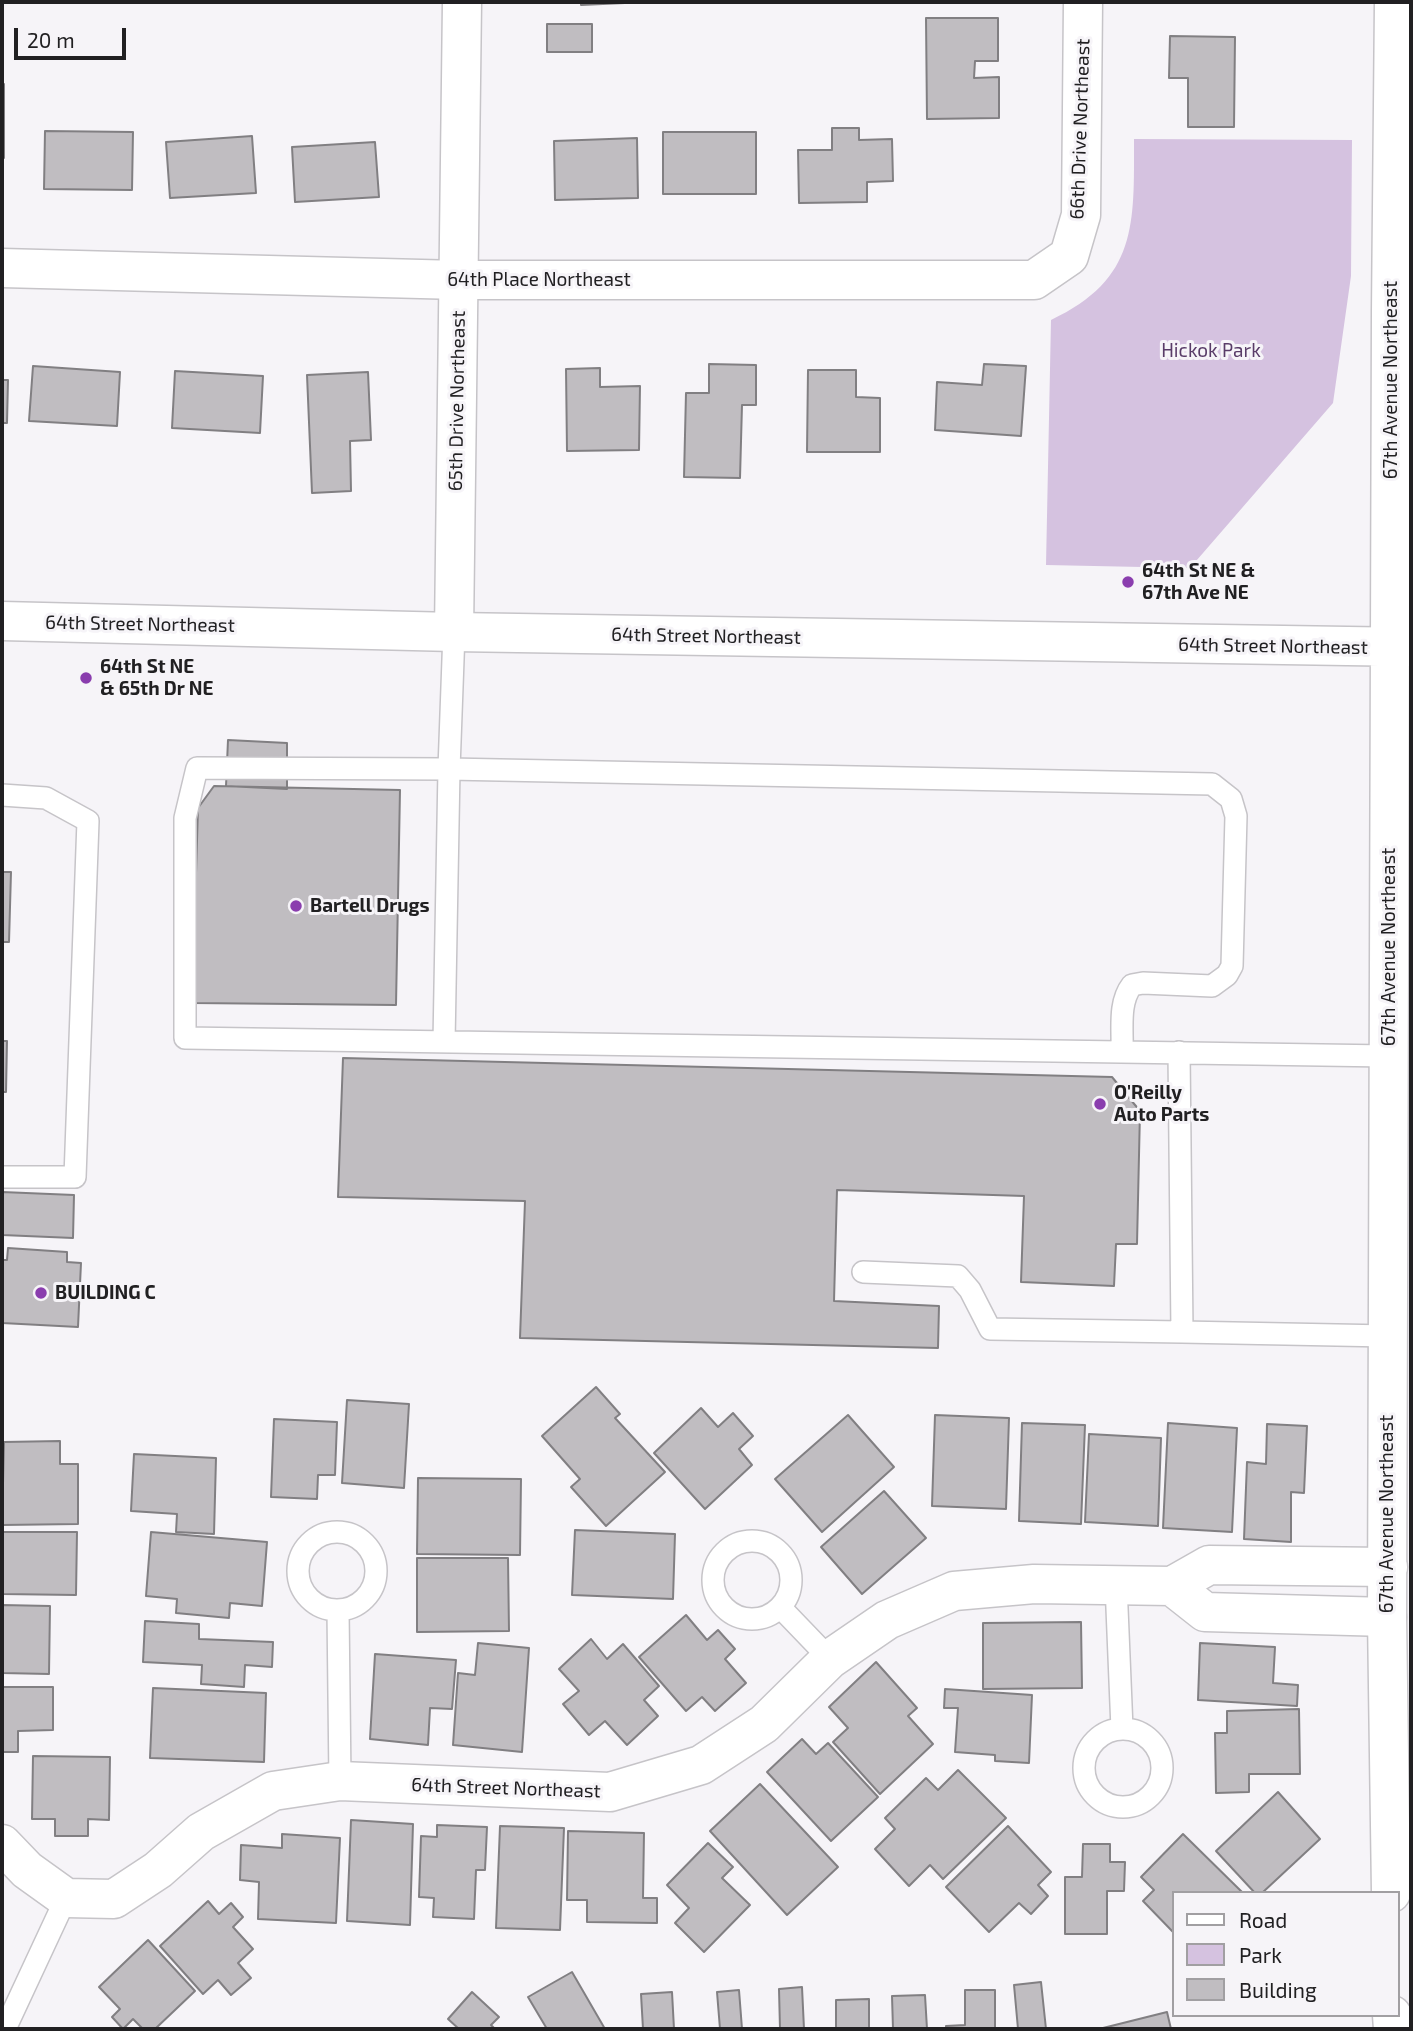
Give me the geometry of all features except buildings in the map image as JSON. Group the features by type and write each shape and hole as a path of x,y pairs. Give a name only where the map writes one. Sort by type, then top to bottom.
{"street":[{"name":"65th Drive Northeast","path":"454,632 462,2"},
{"name":"66th Drive Northeast","path":"1069,256 1081,215 1083,2"},
{"name":"67th Avenue Northeast","path":"1391,1891 1387,1616 1395,1545 1388,1336 1388,1055 1400,648 1402,115 1394,2"},
{"name":"64th Place Northeast","path":"2,268 458,280 1034,280 1069,256"},
{"name":"64th Street Northeast","path":"2,621 454,632 1400,648"},
{"path":"1387,1616 1205,1612 1172,1586 1209,1565 1395,1545"},
{"name":"64th Street Northeast","path":"66,1898 114,1899 158,1870 201,1832 272,1791 340,1781 610,1792 701,1765 764,1724 830,1659 887,1620 954,1591 1034,1584 1172,1586"},
{"path":"2,1844 27,1870 66,1898"}],"lane":[{"path":"444,1042 454,632"},
{"path":"1122,1051 1123,1004 1132,985 1143,983 1212,986 1227,975 1232,966 1236,816 1231,799 1212,784 449,769 197,768 185,818 185,1038 1388,1055"},
{"path":"2,795 46,798 88,821 75,1178 2,1178"},
{"path":"1179,1052 1182,1332"},
{"path":"863,1272 958,1276 970,1290 990,1329 1388,1336"},
{"path":"1116,1584 1122,1729"},
{"path":"780,1607 830,1659"},
{"path":"338,1610 340,1781"},
{"path":"5,2029 66,1898"}],"green space":[{"name":"Hickok Park","path":"1134,139 1352,140 1351,276 1333,403 1190,568 1046,565 1051,320 1080,304 1101,286 1115,267 1125,246 1131,223"}],"place":[{"name":"64th St NE & 67th Ave NE","path":"1128,582"},
{"name":"64th St NE & 65th Dr NE","path":"86,678"},
{"name":"Bartell Drugs","path":"296,906"},
{"name":"O'Reilly Auto Parts","path":"1100,1104"},
{"name":"BUILDING C","path":"41,1293"}]}
